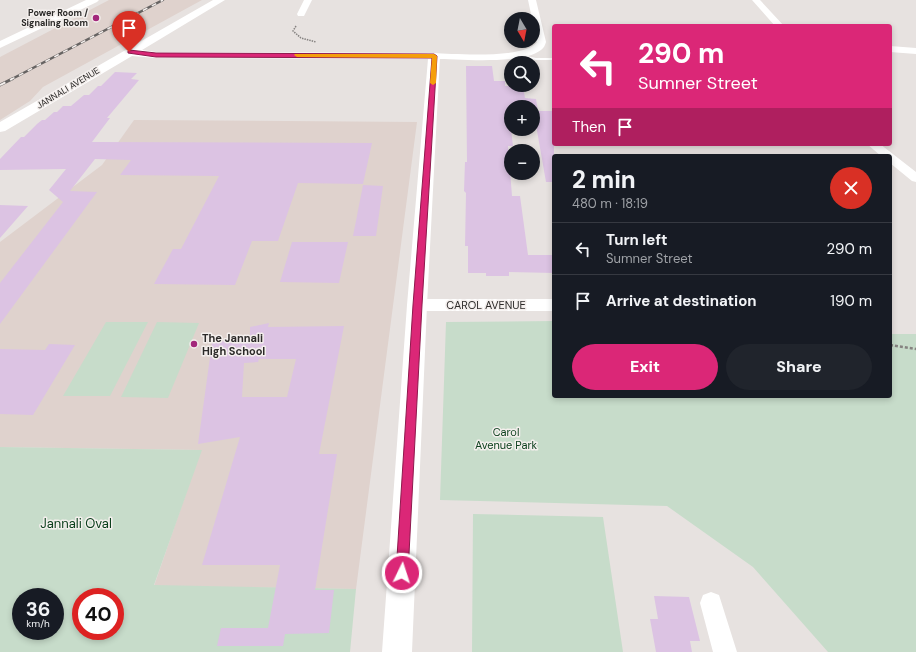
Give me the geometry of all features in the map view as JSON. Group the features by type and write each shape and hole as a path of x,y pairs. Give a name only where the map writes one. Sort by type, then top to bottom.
{"street":[{"path":"0,45 94,0"},
{"name":"JANNALI AVENUE","path":"0,128 220,0"},
{"path":"301,14 308,0"},
{"path":"129,52 156,55 519,55 538,47 542,42 532,0"},
{"path":"756,0 778,24"},
{"path":"892,49 916,51"},
{"path":"397,652 417,305 434,56"},
{"path":"875,146 885,154"},
{"path":"892,159 916,178"},
{"name":"CAROL AVENUE","path":"417,305 552,305"},
{"path":"711,603 725,652"}],"lane":[{"path":"519,55 536,59 552,59"}],"path":[{"path":"892,345 916,349"}],"shaded area":[{"path":"109,0 202,0 43,87 30,101 0,120 0,57"},
{"name":"The Jannali High School","path":"134,120 417,122 356,589 154,586 201,450 0,447 0,242 102,165"}],"green space":[{"name":"Carol Avenue Park","path":"552,321 552,398 892,398 892,334 916,334 916,652 828,652 753,567 667,506 440,500 446,322"},
{"path":"106,322 148,322 110,396 63,396"},
{"path":"157,322 199,323 168,398 121,397"},
{"name":"Jannali Oval","path":"0,447 202,450 154,585 356,589 350,652 0,652"},
{"path":"473,514 603,517 623,652 472,652"}],"building":[{"path":"466,66 492,66 494,81 504,81 504,92 524,92 525,98 536,99 504,100 504,136 512,136 513,144 504,144 504,180 511,180 512,196 520,196 528,255 552,255 552,273 509,272 509,276 486,276 486,273 468,273 468,246 465,246 465,162 467,162"},
{"path":"115,72 137,73 131,79 139,80 107,118 110,118 92,142 372,143 363,184 298,183 278,241 252,241 235,285 154,284 173,249 181,249 219,176 120,175 131,160 95,159 70,191 97,192 0,324 0,283 63,202 49,190 66,169 0,170 0,159 21,137 24,137 42,120 45,120 54,112 57,112 63,106 71,106 84,95 89,95 98,86 101,86"},
{"path":"540,111 552,111 552,146 554,146 554,154 552,154 552,182 546,182 538,136 540,136"},
{"path":"363,185 383,186 376,236 353,236"},
{"path":"0,205 28,206 0,238"},
{"path":"292,242 348,242 339,283 280,282"},
{"path":"269,323 268,327 344,326 319,454 337,454 315,590 334,590 329,633 285,634 283,646 217,646 221,628 268,628 280,565 202,565 240,437 198,444 212,343 250,337 250,327","holes":["259,359 296,359 287,397 242,397 244,363 258,362"]},
{"path":"49,344 75,345 33,415 0,414 0,349 45,350"},
{"path":"654,596 689,597 700,641 690,641 692,652 656,652 650,619 658,619"}],"railway":[{"path":"10,80 163,0"},
{"path":"0,85 10,80"}],"slow traffic":[{"path":"297,55 434,56 433,83"}],"place":[{"name":"Power Room / Signaling Room","path":"96,18"},
{"name":"The Jannali High School","path":"194,344"}],"route":[{"path":"129,52 156,55 434,56 417,305 402,573"}]}
